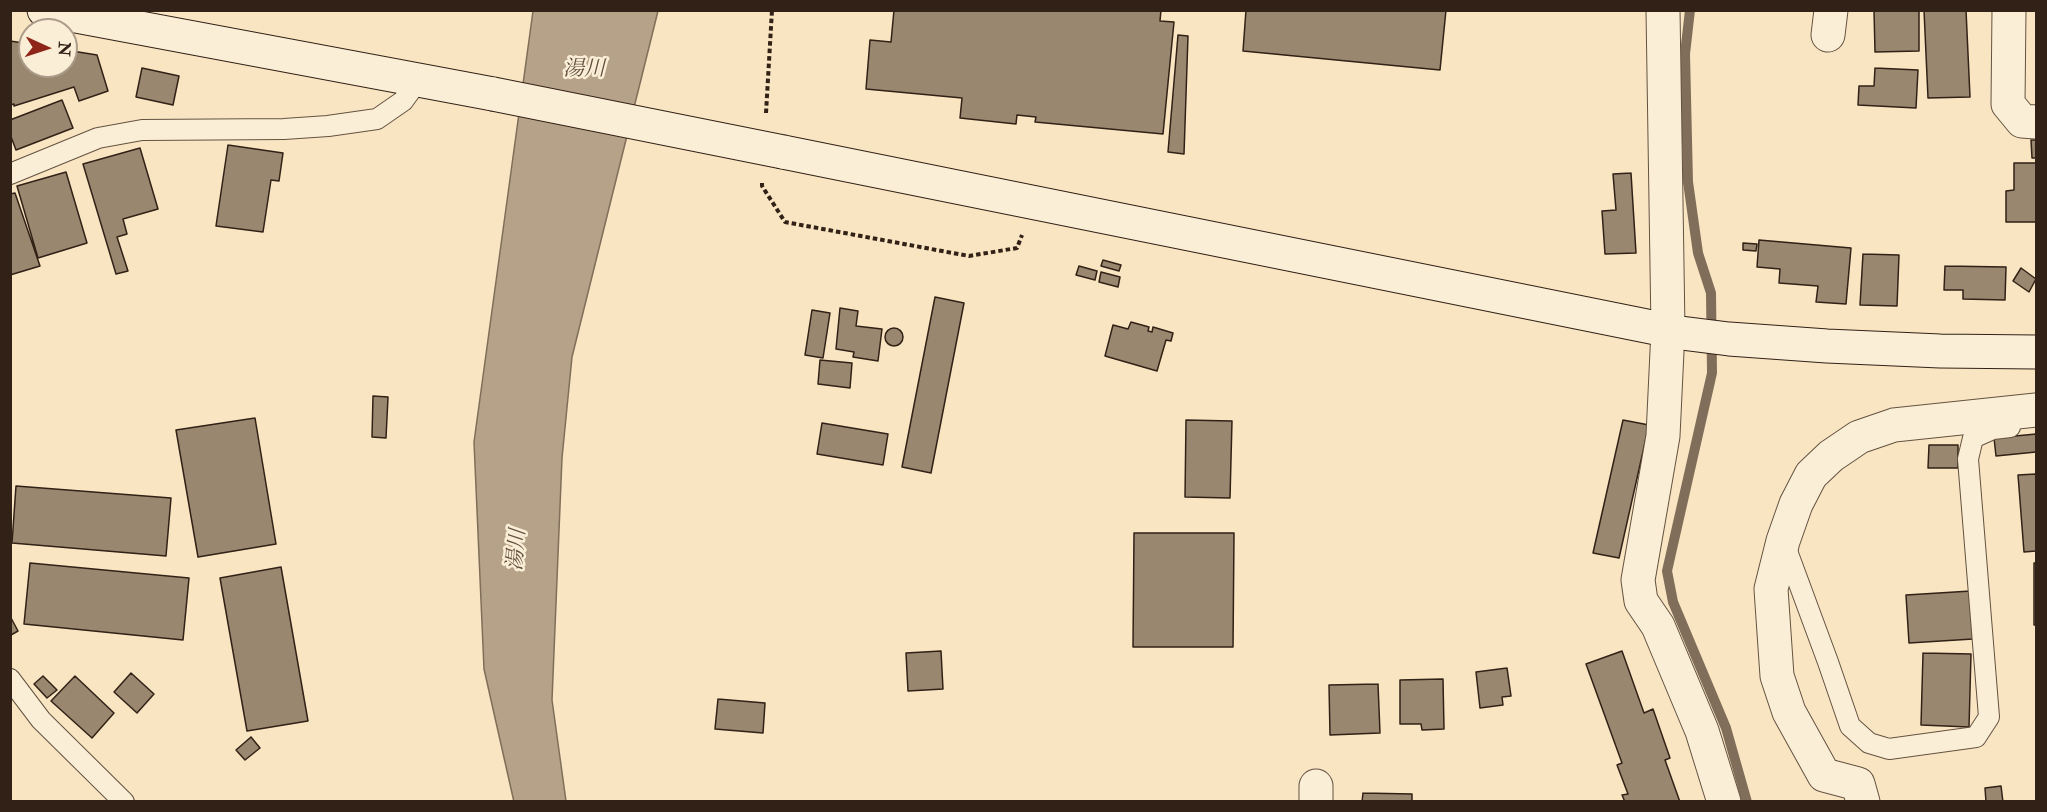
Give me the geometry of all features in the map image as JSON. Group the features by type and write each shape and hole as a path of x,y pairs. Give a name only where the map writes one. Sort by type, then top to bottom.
{"street":[{"path":"44,10 418,79 1674,331 1729,339 1929,350 2037,352"},
{"path":"1663,10 1674,331 1663,436 1638,580 1641,601 1658,626 1702,731 1724,801"},
{"path":"2009,10 2008,104 2022,121 2037,122"},
{"path":"1863,801 1858,784 1828,788 1789,712 1777,676 1771,589 1783,541 1796,504 1811,475 1832,456 1859,437 1894,425 2037,410"}],"lane":[{"path":"10,174 98,138 142,130 284,129 377,119 403,101 418,79"},
{"path":"1783,541 1850,726 1869,743 1889,749 1976,736 1989,717 1968,459 1973,438 1993,429 2037,423"},
{"path":"10,679 41,720 124,801"}],"water":[{"name":"湯川","path":"533,11 658,11 572,357 562,458 552,700 566,801 514,802 484,669 474,442"}],"building":[{"path":"894,10 1161,10 1160,21 1174,22 1163,134 1035,122 1036,117 1017,115 1016,124 960,118 962,98 866,89 870,40 891,42"},
{"path":"1246,10 1446,10 1440,70 1243,51"},
{"path":"1874,10 1919,10 1919,51 1875,52"},
{"path":"1924,10 1966,10 1970,97 1928,98"},
{"path":"1178,35 1188,36 1184,154 1168,152"},
{"path":"10,41 18,42 18,78 78,78 78,52 97,55 108,91 79,101 74,87 14,106 14,104 10,105"},
{"path":"142,68 179,76 173,105 136,97"},
{"path":"1875,68 1918,70 1916,108 1858,105 1859,86 1874,86"},
{"path":"62,100 73,128 16,150 10,134 10,120"},
{"path":"2031,140 2036,140 2036,158 2032,158"},
{"path":"228,145 283,153 279,181 271,180 263,232 216,226"},
{"path":"140,148 158,209 123,219 127,234 117,237 128,271 116,274 83,164"},
{"path":"2014,163 2036,163 2036,222 2006,222 2006,191 2014,190"},
{"path":"66,172 87,243 38,258 17,186"},
{"path":"1631,173 1636,253 1605,254 1602,211 1616,210 1613,174"},
{"path":"15,193 40,266 10,275 10,194"},
{"path":"1759,240 1851,248 1846,304 1816,302 1818,286 1779,283 1780,269 1757,267"},
{"path":"1743,243 1757,244 1756,251 1743,250"},
{"path":"1863,254 1899,255 1897,306 1860,305"},
{"path":"1103,260 1121,265 1119,271 1101,266"},
{"path":"1079,266 1097,271 1095,280 1076,275"},
{"path":"1945,266 2006,267 2005,300 1963,299 1963,290 1944,290"},
{"path":"2021,268 2036,279 2029,292 2013,281"},
{"path":"1101,272 1120,277 1118,287 1099,282"},
{"path":"935,297 964,303 931,473 902,467"},
{"path":"840,308 858,311 856,326 882,329 878,361 853,357 854,352 836,349"},
{"path":"812,310 830,313 823,358 805,355"},
{"path":"1131,322 1149,327 1148,331 1152,332 1153,327 1173,333 1171,341 1166,340 1157,371 1105,356 1113,325 1128,329"},
{"path":"890,328 898,328 903,333 901,344 890,346 885,341 885,333"},
{"path":"820,360 852,363 850,388 818,384"},
{"path":"373,396 388,397 386,438 372,437"},
{"path":"255,418 276,544 198,557 176,430"},
{"path":"1186,420 1232,421 1230,498 1185,497"},
{"path":"1623,420 1649,425 1619,558 1593,553"},
{"path":"822,423 888,434 883,465 817,454"},
{"path":"2036,434 2036,452 1996,456 1994,438"},
{"path":"1929,445 1958,445 1958,468 1928,468"},
{"path":"2036,474 2036,551 2024,552 2018,475"},
{"path":"16,486 171,498 166,556 12,543"},
{"path":"1134,533 1234,533 1233,647 1133,647"},
{"path":"30,563 189,578 183,640 24,624"},
{"path":"2034,563 2036,563 2036,625 2034,625"},
{"path":"281,567 308,721 247,731 220,578"},
{"path":"1971,591 1973,639 1909,643 1906,595"},
{"path":"10,616 18,631 11,635 10,634"},
{"path":"941,651 943,689 908,691 906,653"},
{"path":"1622,651 1644,713 1653,709 1670,758 1665,760 1680,802 1625,802 1622,795 1628,794 1617,765 1622,763 1586,664"},
{"path":"1923,653 1971,654 1969,727 1921,725"},
{"path":"1507,668 1511,696 1502,697 1503,705 1480,708 1476,672"},
{"path":"131,673 154,694 137,713 114,692"},
{"path":"43,676 57,690 47,698 34,684"},
{"path":"75,676 114,713 92,738 51,701"},
{"path":"1443,679 1444,729 1422,730 1421,724 1400,724 1400,680"},
{"path":"1378,684 1380,733 1330,735 1329,685"},
{"path":"718,699 765,703 763,733 715,729"},
{"path":"251,737 260,748 245,760 236,750"},
{"path":"2001,786 2003,802 1986,802 1985,788"},
{"path":"1363,793 1412,794 1412,802 1362,802"}],"waterway":[{"path":"1690,10 1685,54 1688,182 1698,253 1711,293 1712,373 1667,571 1673,602 1726,728 1747,802"}]}
